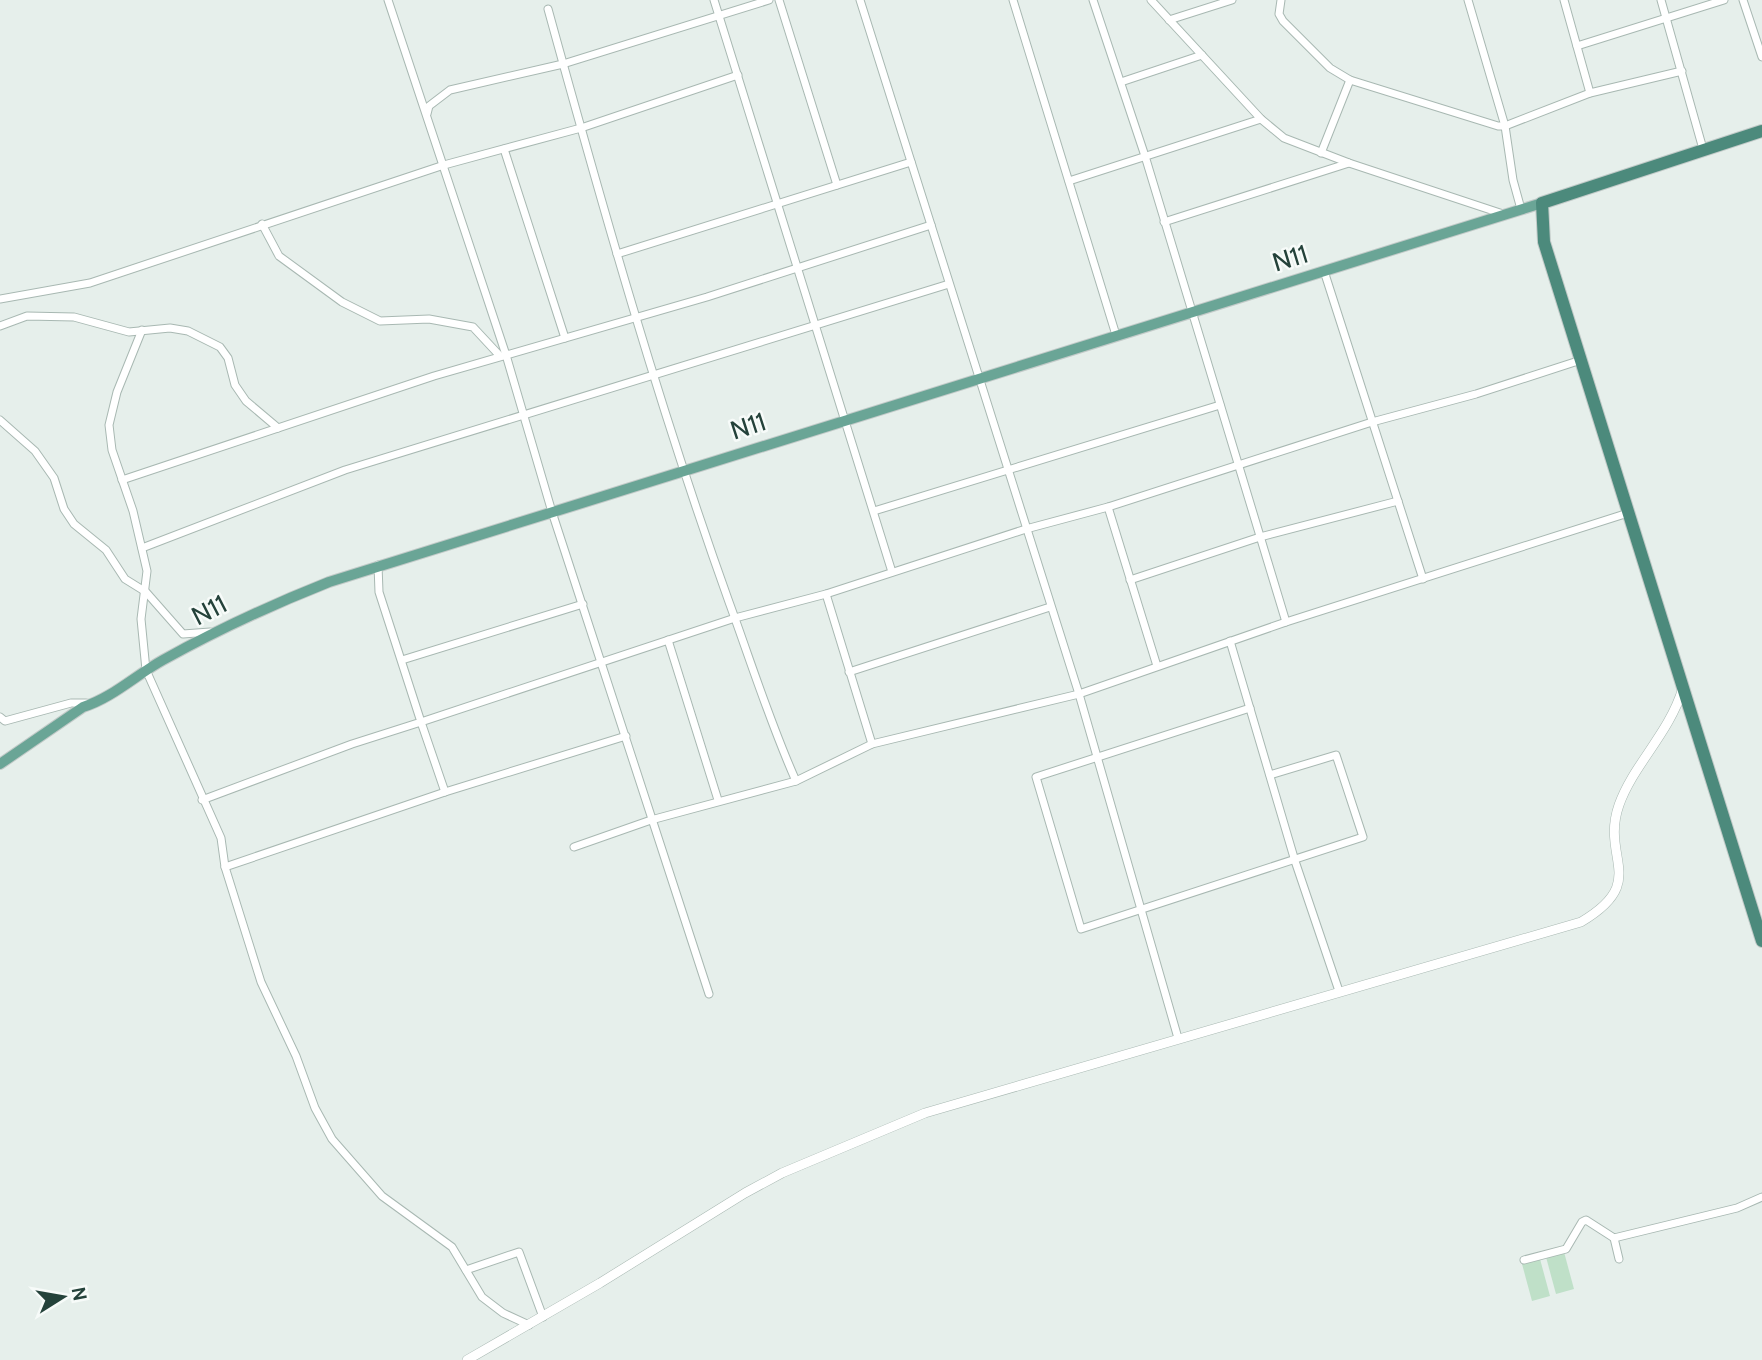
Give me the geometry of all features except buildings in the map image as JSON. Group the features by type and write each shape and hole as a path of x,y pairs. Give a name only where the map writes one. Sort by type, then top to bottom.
{"highway":[{"path":"1762,131 1542,203 1544,242 1762,941"}],"main road":[{"name":"N11","path":"0,764 83,706 95,703 146,670 214,632 264,608 378,565 1542,203"}],"street":[{"path":"388,0 412,79 444,165 552,512 709,994"},
{"path":"714,0 892,572"},
{"path":"427,116 429,106 450,90 564,64 769,0"},
{"path":"779,0 836,185"},
{"path":"860,0 1079,694 1178,1038"},
{"path":"1013,0 1116,335"},
{"path":"1093,0 1144,156 1286,622"},
{"path":"1151,0 1261,119 1291,141 1504,215"},
{"path":"1169,20 1232,0"},
{"path":"1281,0 1279,14 1283,21 1331,68 1350,80 1505,126 1590,93 1682,71"},
{"path":"1468,0 1505,126 1513,180 1521,209"},
{"path":"1564,0 1590,93"},
{"path":"1661,0 1703,149"},
{"path":"1577,46 1724,0"},
{"path":"1743,0 1762,57"},
{"path":"548,9 635,319 682,471 775,734 796,781"},
{"path":"1121,82 1202,55"},
{"path":"0,299 31,291 76,287 444,165 582,128 738,75"},
{"path":"1321,153 1350,80"},
{"path":"1069,181 1261,119"},
{"path":"504,149 565,338"},
{"path":"617,254 911,162"},
{"path":"1164,222 1349,163"},
{"path":"262,224 279,256 342,302 380,321 429,318 473,327 503,356"},
{"path":"122,480 503,356 635,319 931,225"},
{"path":"1324,271 1423,579"},
{"path":"142,548 345,470 949,284"},
{"path":"0,326 27,316 74,317 119,331 170,328 188,331 220,347 228,358 235,385 246,401 278,428"},
{"path":"142,330 117,391 109,425 112,450 147,571 141,620 146,670 221,838 225,867 261,982 296,1056 315,1108 332,1139 382,1196 434,1231 452,1247 482,1297 503,1312 529,1325"},
{"path":"202,800 352,744 735,618 826,594 1026,528 1108,507 1372,422 1476,394 1581,360"},
{"path":"874,511 1220,405"},
{"path":"0,420 36,451 54,478 64,509 74,524 106,550 125,579 146,592 183,634 214,632"},
{"path":"1130,579 1260,537 1398,501"},
{"path":"1108,507 1157,666"},
{"path":"574,847 718,800 796,781 873,744 1079,694 1286,622 1628,513"},
{"path":"378,565 379,592 445,792"},
{"path":"826,594 873,744"},
{"path":"401,660 583,604"},
{"path":"849,672 1050,607"},
{"path":"668,640 718,800"},
{"path":"1230,641 1296,861 1339,991"},
{"path":"467,1360 543,1317 745,1193 804,1164 959,1101 1569,926 1608,904 1620,870 1614,828 1620,803 1670,720 1683,688"},
{"path":"0,717 5,721 71,703 95,703"},
{"path":"1250,708 1036,777 1081,929 1363,837 1336,755 1270,775"},
{"path":"225,867 445,792 625,736"},
{"path":"1614,1238 1737,1208 1762,1197"},
{"path":"1524,1260 1566,1249 1582,1222 1586,1220 1614,1238 1619,1259"},
{"path":"466,1270 519,1252 543,1317"}],"green space":[{"path":"1564,1252 1574,1289 1556,1294 1546,1257"},
{"path":"1540,1259 1550,1296 1532,1301 1522,1264"}]}
